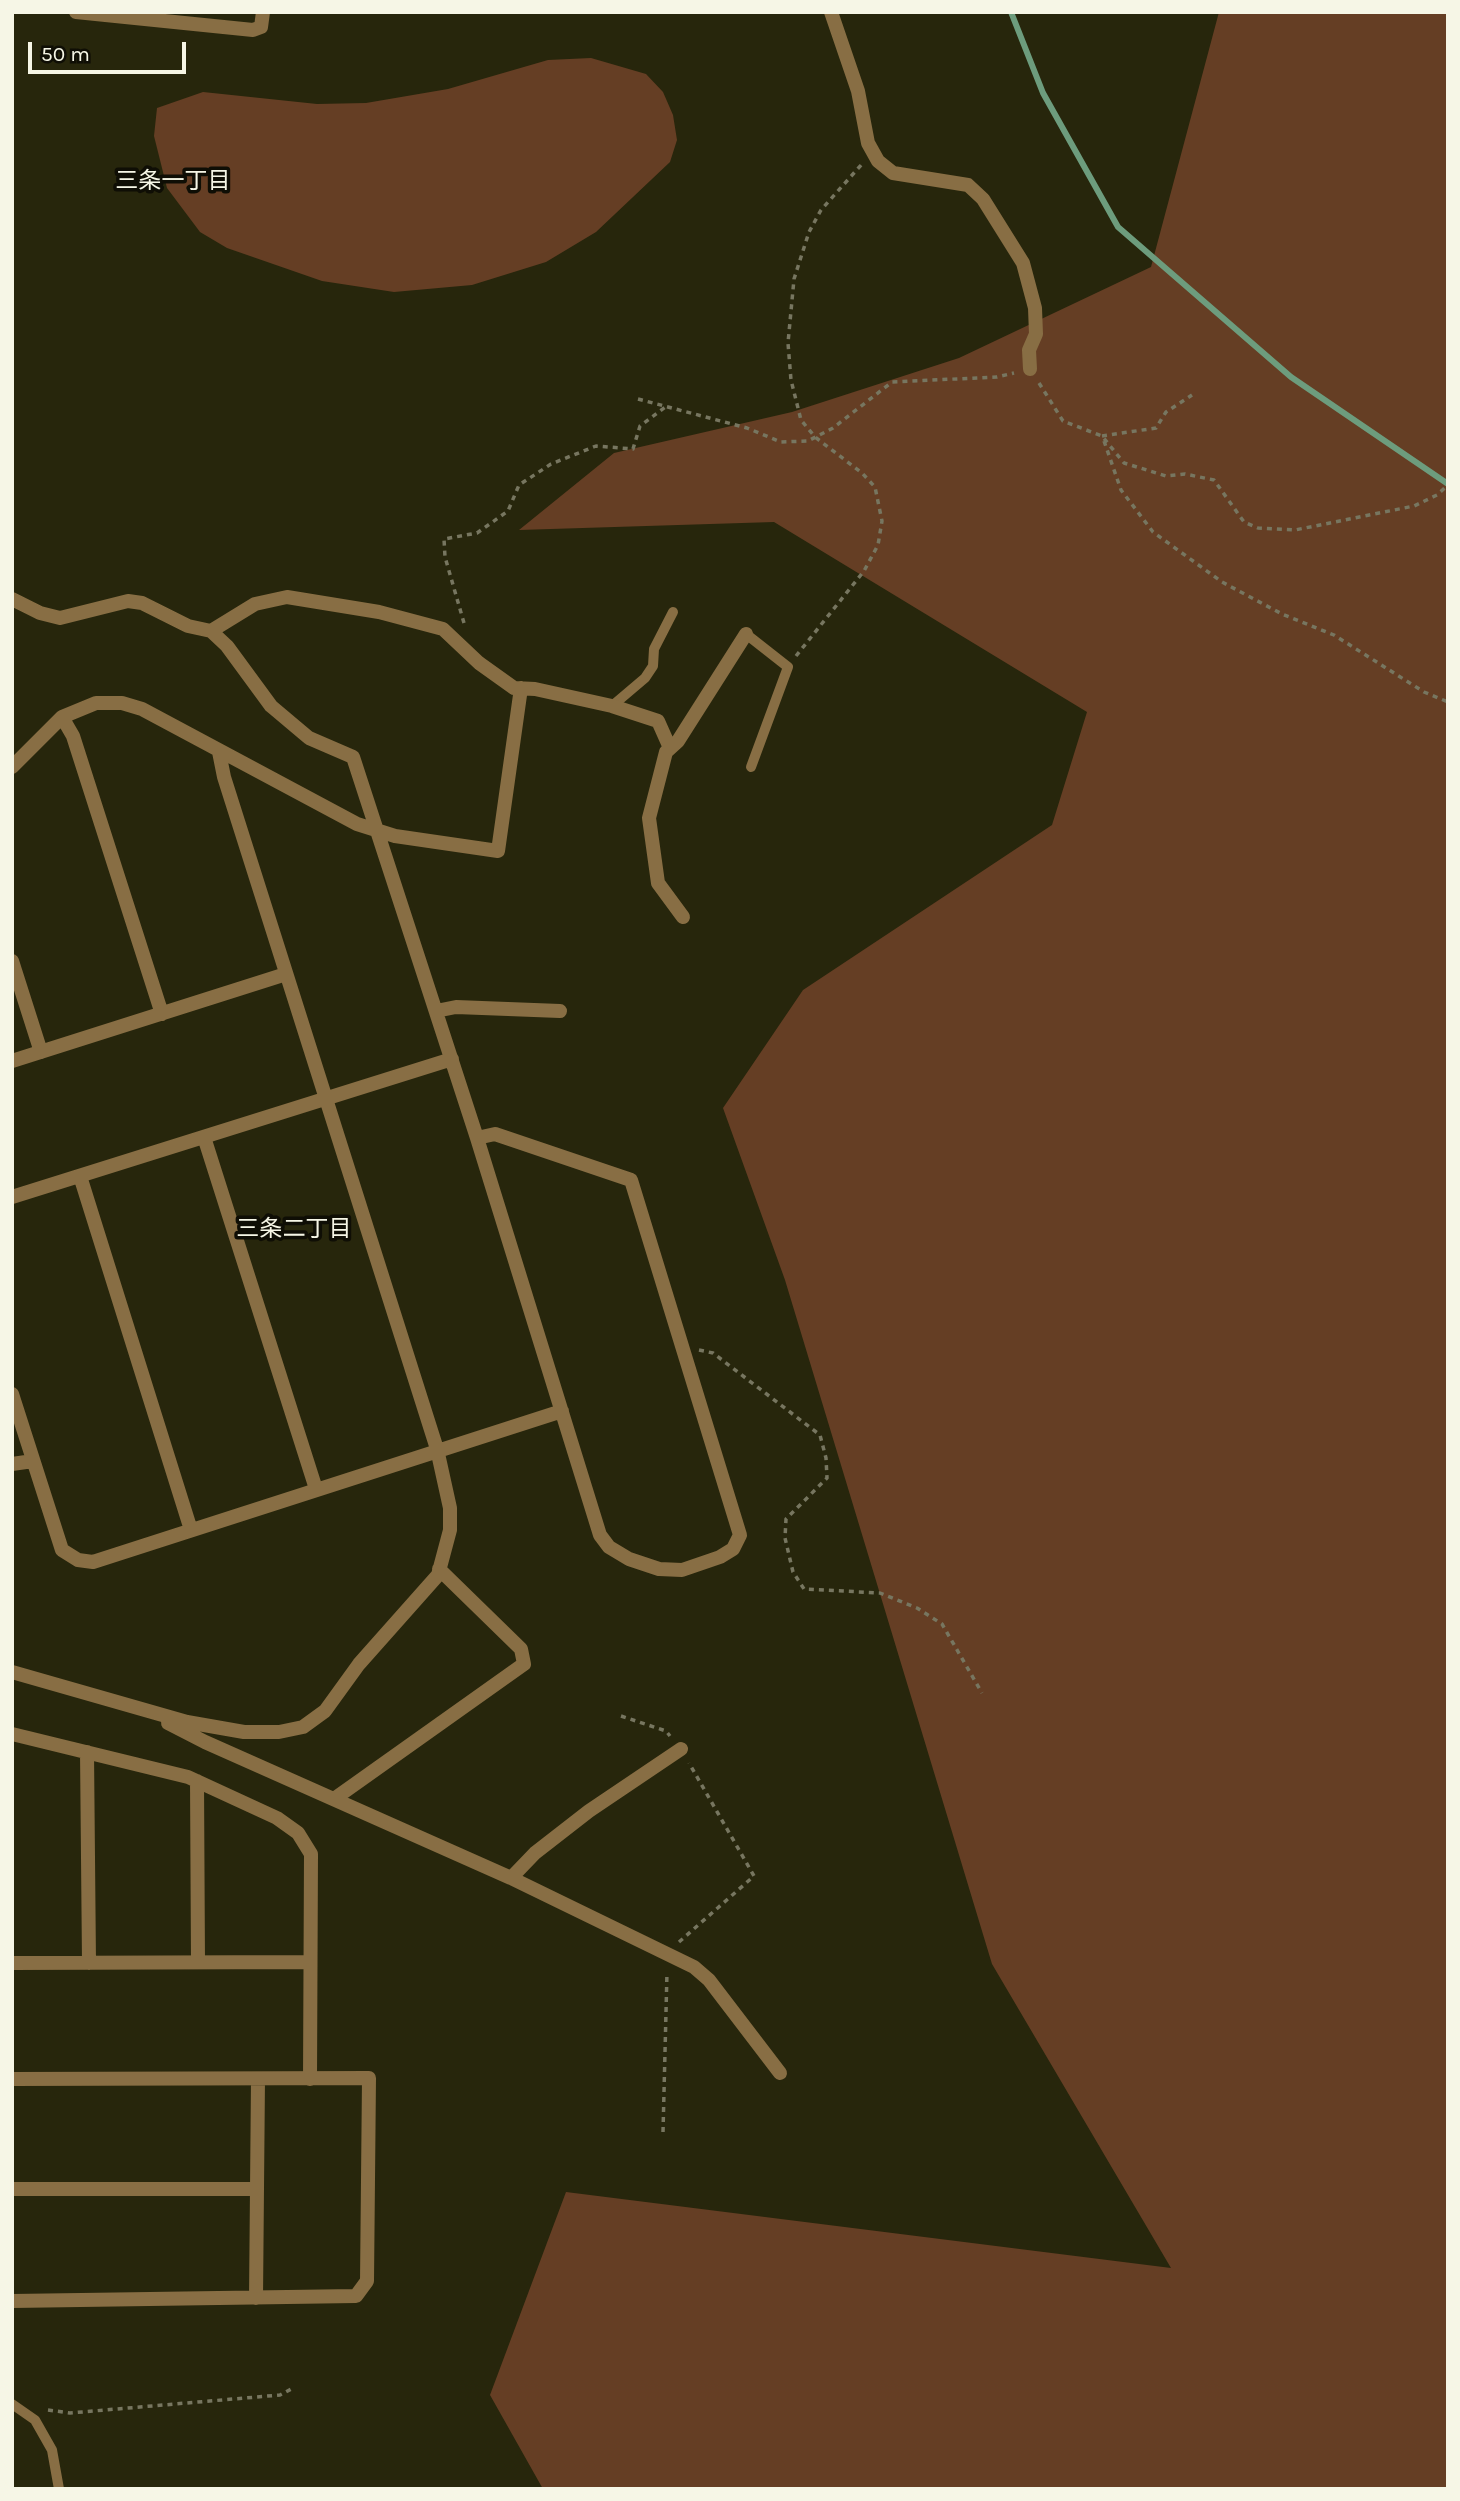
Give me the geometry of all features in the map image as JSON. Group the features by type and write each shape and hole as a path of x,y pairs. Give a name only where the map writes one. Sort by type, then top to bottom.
{"street":[{"path":"76,12 253,30 261,27 263,12"},
{"path":"831,12 858,91 867,144 873,153 893,173 968,185 984,198 1023,263 1035,308 1036,334 1029,349 1030,369"},
{"path":"211,631 255,604 286,597 379,612 443,629 479,663 514,688 612,706 657,721 670,748"},
{"path":"12,599 40,613 60,618 128,601 142,603 188,626 211,631 227,646 271,706 309,738 353,757 452,1059 600,1535 609,1547 629,1559 659,1569 682,1570 720,1557 733,1549 740,1535 631,1180 495,1134 477,1138"},
{"path":"683,917 658,883 649,818 666,752 678,741 746,634"},
{"path":"12,767 62,717 96,703 122,704 142,709 357,824 395,836 498,851 521,688"},
{"path":"62,717 74,736 162,1014"},
{"path":"12,1672 149,1712 244,1731 279,1732 303,1727 325,1711 359,1664 438,1575 450,1530 450,1508 437,1449 224,777 219,752"},
{"path":"12,961 41,1052"},
{"path":"12,1061 286,974"},
{"path":"436,1011 456,1007 560,1011"},
{"path":"12,1197 452,1059"},
{"path":"204,1136 316,1489"},
{"path":"80,1175 191,1530"},
{"path":"12,1394 62,1550 78,1560 93,1562 437,1449 562,1411"},
{"path":"12,1464 33,1461"},
{"path":"334,1798 524,1664 521,1649 439,1569"},
{"path":"149,1712 205,1742 511,1878 694,1967 709,1980 780,2073"},
{"path":"12,1734 197,1780 277,1818 298,1833 311,1854 310,2079"},
{"path":"511,1878 535,1853 589,1811 681,1749"},
{"path":"88,1752 89,1963"},
{"path":"197,1780 198,1962"},
{"path":"12,1963 310,1962"},
{"path":"12,2079 369,2078 367,2281 356,2296 12,2301"},
{"path":"256,2298 258,2079"},
{"path":"12,2189 257,2189"}],"lane":[{"path":"612,706 646,678 653,666 654,649 673,612"},
{"path":"746,634 788,667 751,767"},
{"path":"15,2405 35,2420 52,2450 59,2489"}],"path":[{"path":"788,667 863,571 878,545 882,521 876,486 815,437 802,420 791,380 788,342 794,279 809,232 821,211 873,153"},
{"path":"638,399 747,428 781,442 808,441 833,428 892,382 998,377 1030,369 1063,421 1102,436 1156,428 1166,412 1192,395"},
{"path":"1448,390 1448,413"},
{"path":"468,629 462,621 444,556 444,539 477,533 508,511 519,485 551,464 596,446 632,449 640,426 668,405"},
{"path":"1102,436 1124,463 1166,476 1185,474 1214,480 1244,522 1258,528 1295,530 1414,506 1437,495 1448,485"},
{"path":"1102,436 1121,490 1153,532 1222,582 1282,614 1334,635 1424,692 1448,702"},
{"path":"683,1351 706,1350 713,1353 820,1435 827,1478 786,1519 785,1538 793,1572 804,1589 880,1593 917,1608 942,1624 982,1693"},
{"path":"621,1716 666,1731 681,1749 754,1876 666,1954 668,2032 663,2133"},
{"path":"15,2405 70,2413 280,2395 295,2387"}],"shaded area":[{"path":"1219,12 1448,12 1448,2489 543,2489 490,2395 566,2192 1171,2268 992,1964 785,1280 723,1108 803,990 1052,825 1087,712 774,522 519,530 614,453 792,412 959,358 1151,267"},
{"path":"591,58 646,74 663,92 673,115 677,140 670,162 596,232 546,262 472,285 394,292 322,281 227,248 200,232 167,188 154,136 157,108 203,92 317,104 366,103 448,89 548,60"}],"waterway":[{"path":"1011,12 1043,93 1118,227 1291,377 1448,484"}],"district":[{"name":"三条一丁目","path":"173,181"},
{"name":"三条二丁目","path":"294,1229"}]}
